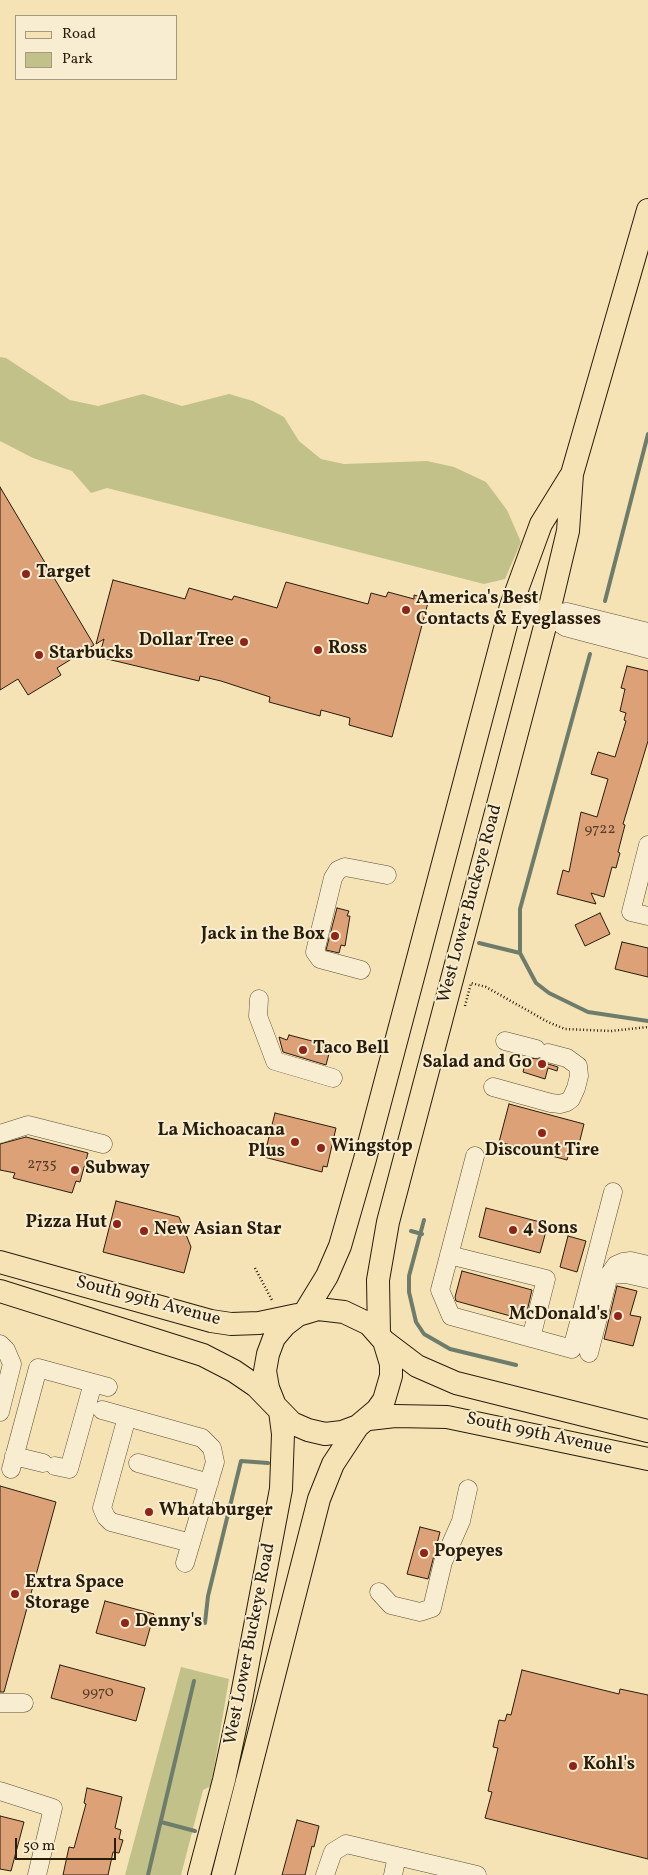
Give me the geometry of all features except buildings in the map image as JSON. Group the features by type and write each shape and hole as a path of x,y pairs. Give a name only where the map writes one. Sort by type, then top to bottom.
{"main road":[{"name":"West Lower Buckeye Road","path":"382,1337 378,1280 388,1222 548,615 568,531 572,474 648,210"},
{"name":"West Lower Buckeye Road","path":"302,1313 327,1276 340,1246 366,1160 511,606 541,524 572,474"},
{"name":"South 99th Avenue","path":"0,1262 211,1321 231,1324 259,1323 302,1313"},
{"name":"South 99th Avenue","path":"0,1291 203,1356 249,1381 277,1407"},
{"path":"318,1309 344,1312 369,1324 382,1337 391,1364 388,1388 384,1400 363,1422 333,1433 308,1430 292,1423 277,1407 268,1388 265,1371 268,1354 274,1338 285,1325 302,1313 318,1309"},
{"name":"South 99th Avenue","path":"382,1337 417,1366 456,1383 648,1431"},
{"name":"West Lower Buckeye Road","path":"199,1875 228,1762 277,1517 283,1466 283,1434 277,1407"},
{"name":"South 99th Avenue","path":"363,1422 395,1416 447,1417 648,1459"},
{"name":"West Lower Buckeye Road","path":"223,1875 319,1499 333,1464 363,1422"}],"street":[{"path":"511,606 548,615 565,627 648,649"},
{"path":"548,615 567,612 648,632"},
{"path":"640,914 648,845"},
{"path":"361,970 320,960 315,952 333,878 338,870 345,867 387,875"},
{"path":"259,999 258,1016 275,1062 334,1078"},
{"path":"493,1087 560,1104 571,1099 576,1088 579,1076 578,1066 567,1058 506,1041"},
{"path":"0,1134 28,1125 103,1144"},
{"path":"475,1156 440,1290 451,1316 531,1338 572,1348 613,1192"},
{"path":"449,1254 546,1279 531,1338"},
{"path":"589,1353 609,1275 616,1265 623,1262 630,1261 648,1265"},
{"path":"609,1275 626,1274 648,1279"},
{"path":"0,1344 6,1350 12,1364 0,1412"},
{"path":"38,1368 101,1385 69,1469 49,1464 13,1462 38,1368"},
{"path":"102,1410 126,1421 202,1438 212,1448 215,1462 186,1563"},
{"path":"126,1421 102,1508 111,1522 191,1543"},
{"path":"138,1462 209,1483"},
{"path":"379,1592 391,1605 420,1612 432,1608 443,1562 461,1521 468,1489"},
{"path":"0,1703 24,1703"},
{"path":"0,1790 53,1808 36,1875"},
{"path":"325,1875 333,1852 346,1844 466,1874"},
{"path":"392,1875 397,1856"}],"path":[{"path":"465,1006 471,983 486,987 548,1022 566,1029 612,1031 648,1028"},
{"path":"255,1268 274,1304"}],"green space":[{"path":"0,357 6,358 70,400 98,406 143,394 182,406 229,394 253,401 284,417 299,441 321,459 344,464 427,461 454,467 486,482 507,510 521,542 505,579 484,584 107,488 91,493 72,471 33,458 0,441"},
{"path":"181,1667 229,1679 211,1786 203,1790 181,1875 125,1875"}],"waterway":[{"path":"605,601 648,434"},
{"path":"590,654 520,909 520,953 536,983 549,993 588,1012 648,1021"},
{"path":"479,943 520,953"},
{"path":"424,1220 409,1276 409,1292 416,1322 424,1334 450,1349 516,1365"},
{"path":"411,1231 422,1234"},
{"path":"205,1623 208,1596 241,1461 268,1463"},
{"path":"148,1875 194,1681"},
{"path":"161,1822 195,1831"}],"place":[{"name":"Target","path":"26,574"},
{"name":"America's Best Contacts & Eyeglasses","path":"406,610"},
{"name":"Dollar Tree","path":"244,642"},
{"name":"Ross","path":"318,650"},
{"name":"Starbucks","path":"39,655"},
{"name":"Jack in the Box","path":"335,936"},
{"name":"Taco Bell","path":"303,1050"},
{"name":"Salad and Go","path":"542,1064"},
{"name":"Discount Tire","path":"542,1133"},
{"name":"La Michoacana Plus","path":"295,1142"},
{"name":"Wingstop","path":"321,1148"},
{"name":"Subway","path":"75,1170"},
{"name":"Pizza Hut","path":"117,1224"},
{"name":"4 Sons","path":"513,1230"},
{"name":"New Asian Star","path":"144,1231"},
{"name":"McDonald's","path":"618,1316"},
{"name":"Whataburger","path":"149,1512"},
{"name":"Popeyes","path":"424,1553"},
{"name":"Extra Space Storage","path":"15,1594"},
{"name":"Denny's","path":"125,1623"},
{"name":"Kohl's","path":"573,1766"}]}
